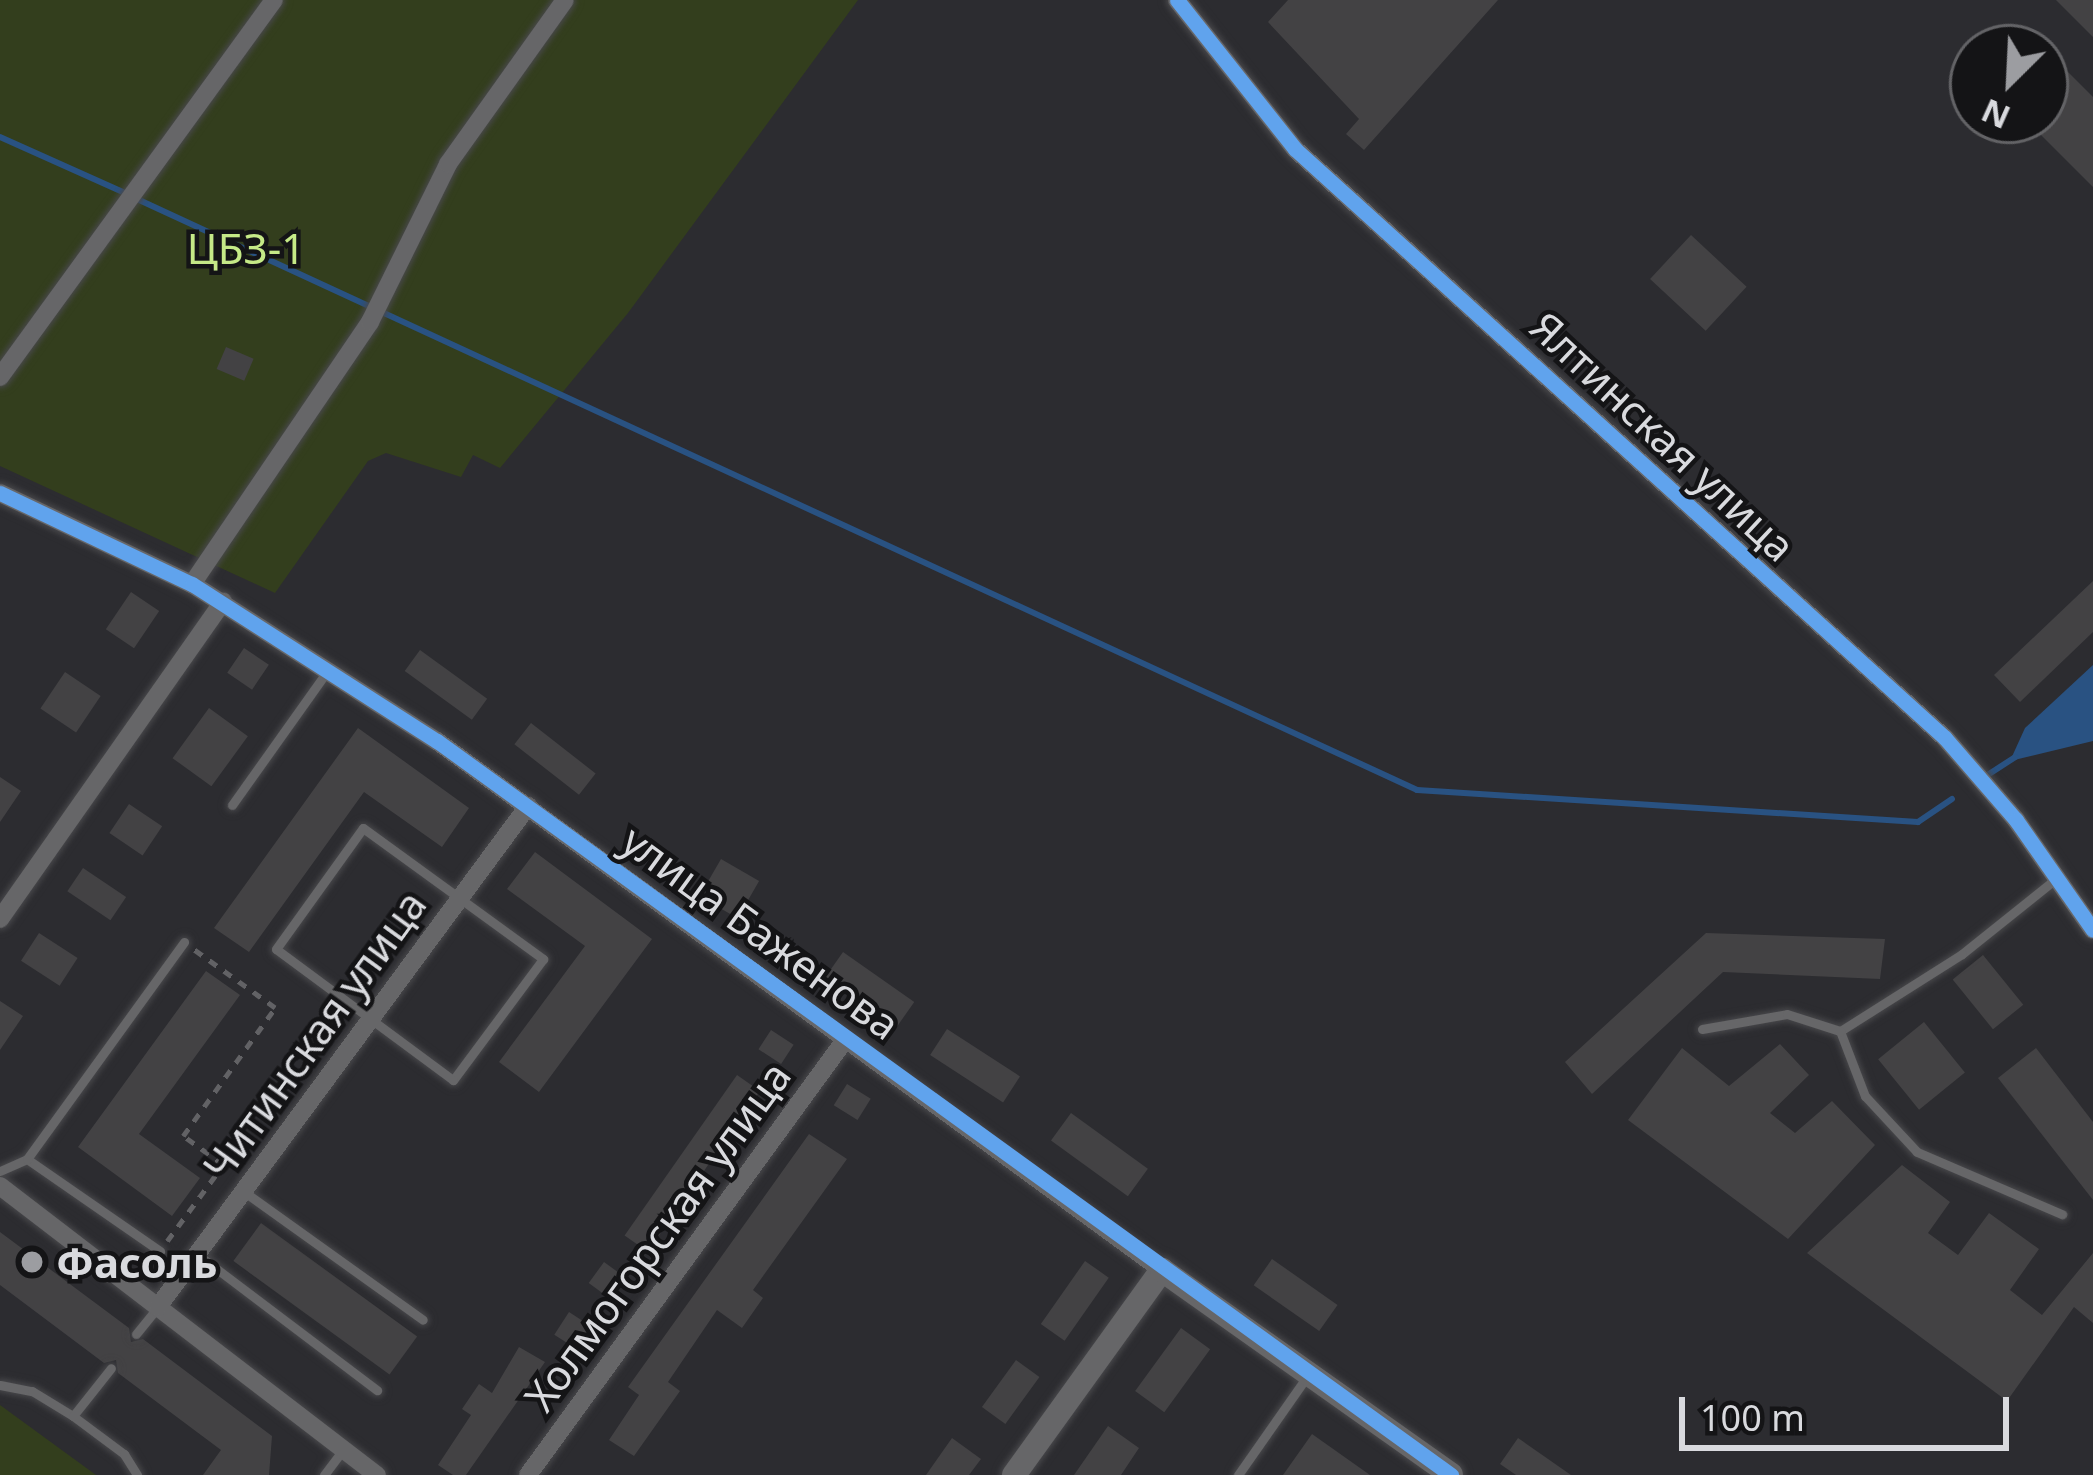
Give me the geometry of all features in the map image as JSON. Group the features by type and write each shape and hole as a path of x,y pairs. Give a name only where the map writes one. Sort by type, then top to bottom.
{"street":[{"path":"0,376 274,0"},
{"path":"192,584 370,322 448,164 566,0"},
{"name":"Ялтинская улица","path":"1177,0 1295,149 1945,738 2016,820 2053,881 2093,930"},
{"name":"улица Баженова","path":"0,493 192,584 328,670 528,806 1162,1270 1451,1475"},
{"path":"0,919 223,602"},
{"name":"Читинская улица","path":"158,1307 528,806"},
{"name":"Холмогорская улица","path":"528,1475 845,1040"},
{"path":"0,1186 377,1475"},
{"path":"1014,1475 1162,1270"}],"lane":[{"path":"232,805 328,670"},
{"path":"364,828 459,898 543,959 453,1080 276,949 364,828"},
{"path":"1840,1031 1962,954 2053,881"},
{"path":"0,1171 27,1159 184,942"},
{"path":"1702,1029 1787,1013 1840,1031"},
{"path":"1840,1031 1864,1096 1917,1152 2062,1214"},
{"path":"27,1159 160,1252"},
{"path":"244,1191 423,1320"},
{"path":"197,1254 376,1390"},
{"path":"136,1334 158,1307"},
{"path":"73,1416 112,1368"},
{"path":"1238,1475 1309,1374"},
{"path":"0,1384 32,1391 73,1416 124,1454 137,1475"},
{"path":"324,1475 344,1450"}],"path":[{"path":"160,1252 223,1165 183,1136 275,1008 184,942"}],"green space":[{"name":"ЦБЗ-1","path":"0,0 858,0 628,313 500,468 473,455 461,477 386,453 368,461 275,593 0,466"},
{"path":"0,1405 96,1475 0,1475"}],"water":[{"path":"2093,665 2093,741 2010,761 2025,728"}],"building":[{"path":"1288,0 1498,0 1364,150 1346,134 1359,119 1268,22"},
{"path":"2056,0 2093,0 2093,37"},
{"path":"2069,73 2093,97 2093,187 2050,144 2069,144"},
{"path":"1691,235 1747,287 1706,331 1650,279"},
{"path":"226,347 254,359 244,381 217,369"},
{"path":"2093,581 2093,632 2020,702 1994,675"},
{"path":"131,592 159,611 134,648 106,629"},
{"path":"244,648 269,665 252,690 227,673"},
{"path":"420,650 487,699 472,720 405,671"},
{"path":"65,672 101,696 76,733 40,708"},
{"path":"209,708 248,736 211,786 173,758"},
{"path":"531,723 596,773 579,795 514,744"},
{"path":"358,728 469,808 442,847 364,792 249,952 214,928"},
{"path":"0,777 21,791 0,822"},
{"path":"129,804 162,826 143,855 109,833"},
{"path":"535,852 652,939 539,1092 499,1062 585,946 507,889"},
{"path":"721,859 759,881 738,918 700,896"},
{"path":"83,868 126,897 110,920 67,891"},
{"path":"39,933 78,958 60,986 21,961"},
{"path":"1706,933 1885,939 1880,979 1723,972 1592,1094 1565,1062"},
{"path":"843,952 914,1002 897,1026 826,977"},
{"path":"1983,955 2023,1005 1993,1029 1953,980"},
{"path":"206,971 240,995 139,1134 200,1178 172,1216 78,1147"},
{"path":"0,1001 23,1016 0,1050"},
{"path":"1924,1022 1965,1073 1919,1110 1878,1059"},
{"path":"947,1029 1020,1076 1003,1102 930,1055"},
{"path":"771,1030 794,1045 781,1064 758,1049"},
{"path":"1780,1044 1809,1075 1770,1113 1795,1133 1832,1101 1875,1145 1788,1239 1628,1120 1682,1048 1729,1086"},
{"path":"2036,1048 2093,1122 2093,1200 1998,1078"},
{"path":"737,1075 760,1091 648,1252 625,1236"},
{"path":"847,1084 871,1099 857,1120 834,1105"},
{"path":"1071,1113 1148,1169 1128,1196 1051,1141"},
{"path":"809,1134 847,1159 753,1290 763,1298 742,1328 717,1310 668,1382 680,1391 634,1456 609,1440 639,1395 628,1387"},
{"path":"1902,1165 1950,1202 1928,1233 1958,1255 1989,1213 2039,1249 2010,1290 2042,1315 2093,1253 2093,1323 2074,1307 2007,1401 1807,1253"},
{"path":"261,1223 417,1336 390,1374 233,1261"},
{"path":"0,1232 129,1328 131,1342 143,1339 272,1436 269,1475 203,1475 221,1450 118,1373 116,1360 104,1363 0,1285"},
{"path":"1272,1259 1338,1305 1319,1331 1254,1285"},
{"path":"1085,1261 1109,1278 1065,1341 1041,1324"},
{"path":"604,1262 626,1278 611,1299 589,1283"},
{"path":"569,1312 592,1327 577,1349 554,1335"},
{"path":"1181,1328 1210,1349 1164,1412 1135,1391"},
{"path":"519,1347 545,1362 466,1475 453,1475 438,1465 471,1415 462,1409 479,1384 492,1393"},
{"path":"1016,1360 1039,1377 1005,1424 982,1407"},
{"path":"1108,1426 1139,1448 1121,1475 1074,1475"},
{"path":"1312,1434 1370,1475 1283,1475"},
{"path":"952,1438 981,1459 969,1475 926,1475"},
{"path":"1518,1438 1571,1475 1516,1475 1500,1464"}],"waterway":[{"path":"0,137 125,193"},
{"path":"137,199 1417,790 1918,822 1952,799"},
{"path":"1986,776 2015,757"}],"cycle path":[{"path":"1177,0 1295,149 1945,738 2016,820 2093,930"},
{"path":"0,493 192,584 437,741 1451,1475"}],"place":[{"name":"Фасоль","path":"32,1262"}]}
